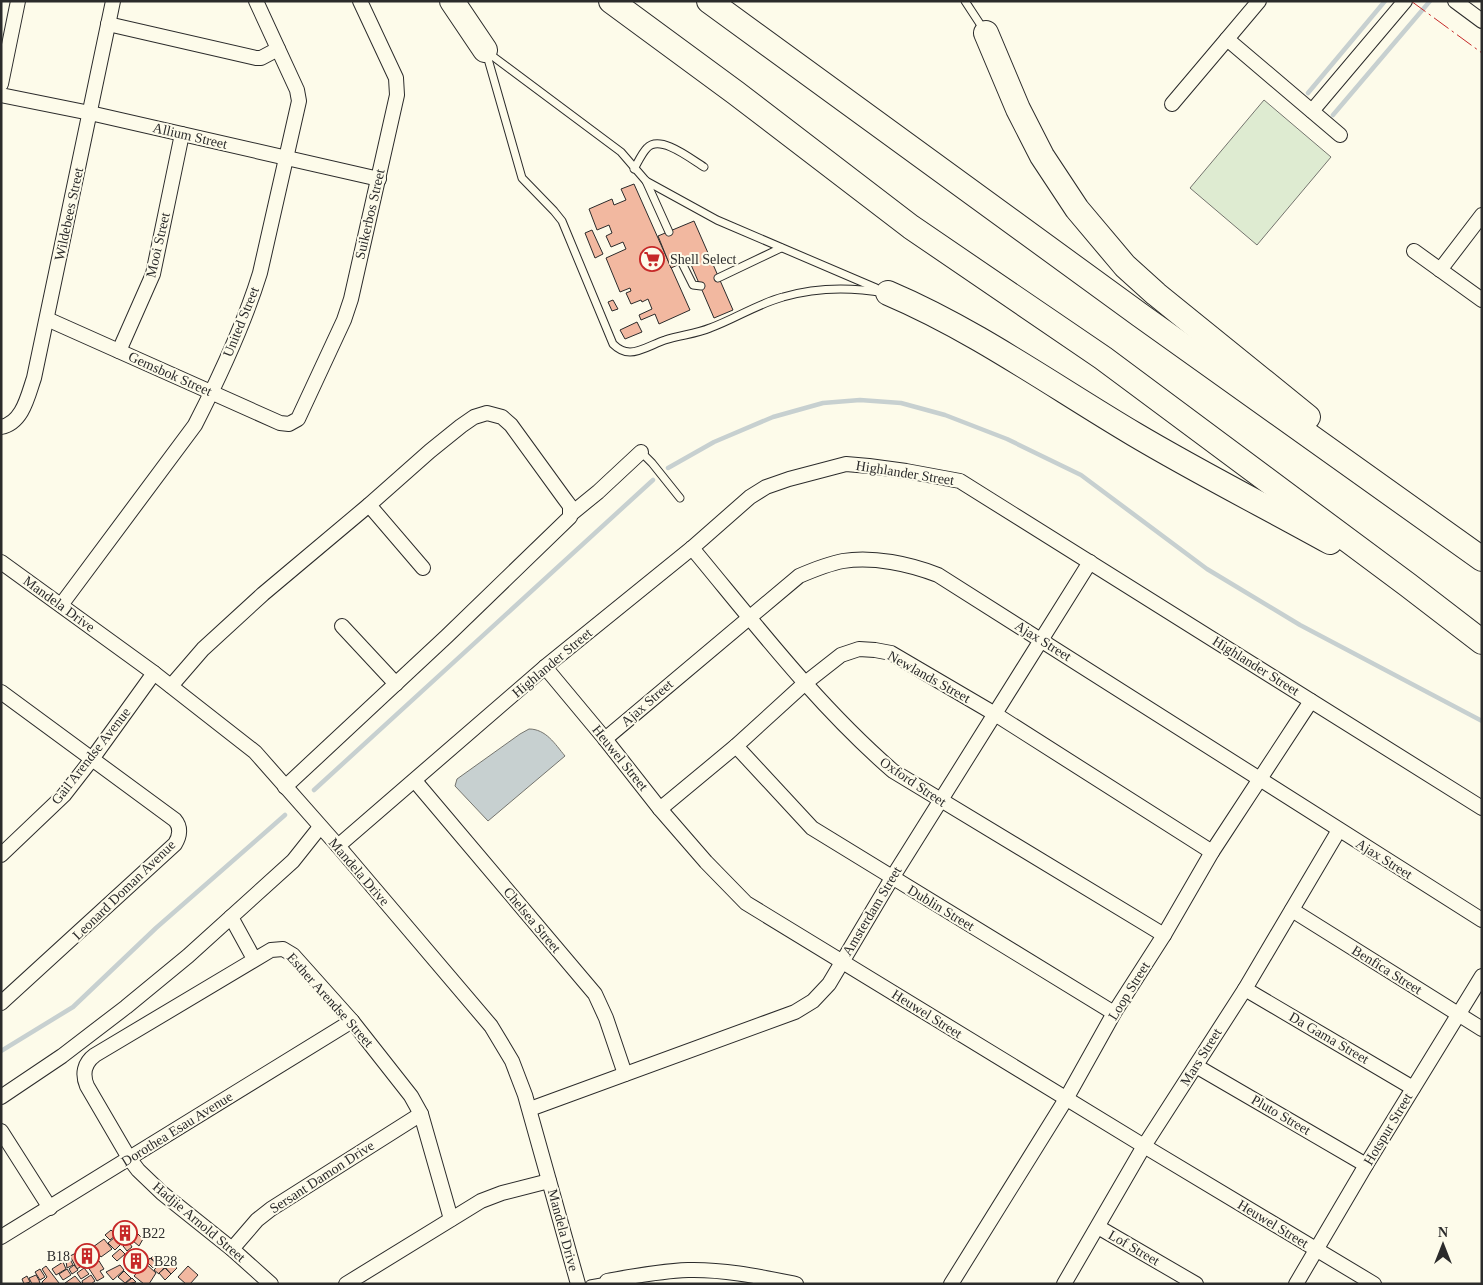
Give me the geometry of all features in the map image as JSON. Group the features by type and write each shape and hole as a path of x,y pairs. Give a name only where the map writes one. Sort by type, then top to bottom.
{"highway":[{"path":"452,1 485,50"},
{"path":"611,1 736,93 911,227 1103,358 1482,642"},
{"path":"709,1 1140,315 1482,558"},
{"path":"986,33 1018,109 1042,156 1077,209 1125,266 1156,294 1482,558"},
{"path":"888,294 924,309 983,342 1136,435 1408,585"}],"street":[{"path":"1,84 18,1"},
{"name":"Wildebees Street","path":"7,425 21,412 34,378 113,1"},
{"name":"United Street","path":"61,605 196,425 254,295 299,104 299,97 256,1"},
{"name":"Suikerbos Street","path":"294,422 302,414 344,320 351,299 397,95 396,78 360,1"},
{"path":"1172,104 1259,1"},
{"path":"1312,111 1405,1"},
{"path":"1455,1 1482,21"},
{"path":"108,24 256,58 261,58 278,49"},
{"path":"1227,40 1340,135"},
{"name":"Allium Street","path":"1,95 90,113 379,179"},
{"name":"Mooi Street","path":"119,351 153,274 182,134"},
{"path":"1440,270 1482,216"},
{"path":"1414,251 1482,300"},
{"name":"Gemsbok Street","path":"47,319 280,423 294,422"},
{"path":"171,686 203,649 263,594 430,451 474,417 487,413 502,417 511,425 570,506 570,514"},
{"path":"288,790 338,736 396,684 565,523 570,514 598,492 640,452"},
{"name":"Highlander Street","path":"338,846 545,667 692,548 750,497 766,487 789,478 846,464 878,467 960,481 1482,808"},
{"path":"369,505 423,568"},
{"name":"Oxford Street","path":"692,548 804,684 871,752 893,771 1164,935"},
{"name":"Ajax Street","path":"605,739 799,576 819,567 844,561 880,561 904,565 938,575 1482,920"},
{"name":"Mandela Drive","path":"1,562 154,673 255,752 338,846 491,1026 512,1061 530,1108 578,1284"},
{"name":"Amsterdam Street","path":"530,1108 795,1012 813,1001 829,984 892,878 1090,562"},
{"path":"342,626 396,684"},
{"name":"Newlands Street","path":"660,809 736,746 804,684 841,655 859,649 875,650 891,653 995,714 1212,852"},
{"name":"Heuwel Street","path":"545,667 660,809 706,862 746,903 1374,1284"},
{"name":"Gail Arendse Avenue","path":"1,855 64,795 154,673"},
{"path":"3,695 92,759"},
{"name":"Loop Street","path":"951,1284 1066,1098 1114,1014 1164,935 1212,852 1311,701"},
{"name":"Dublin Street","path":"736,746 812,828 1114,1014"},
{"name":"Leonard Doman Avenue","path":"1,1003 175,844 178,838 179,827 174,820 92,759"},
{"name":"Chelsea Street","path":"415,781 594,994 606,1018 625,1074"},
{"path":"1,1097 62,1056 188,956 293,861 316,823"},
{"name":"Mars Street","path":"1064,1284 1144,1146 1196,1066 1339,830"},
{"name":"Benfica Street","path":"1292,910 1482,1029"},
{"path":"231,917 254,959"},
{"name":"Esther Arendse Street","path":"84,1072 86,1064 91,1058 254,959 271,950 279,949 289,952 352,1021 401,1083 421,1114 451,1219"},
{"name":"Hotspur Street","path":"1296,1284 1366,1165 1482,976"},
{"name":"Da Gama Street","path":"1244,988 1413,1088"},
{"path":"124,1037 126,1007"},
{"name":"Dorothea Esau Avenue","path":"1,1237 352,1021"},
{"path":"62,1056 84,1072 87,1086 128,1158"},
{"name":"Pluto Street","path":"1196,1066 1366,1165"},
{"name":"Sersant Damon Drive","path":"232,1249 246,1231 271,1209 421,1114"},
{"path":"1,1131 50,1208"},
{"name":"Hadjie Arnold Street","path":"128,1158 162,1193 232,1249 271,1284"},
{"path":"346,1284 451,1219 488,1199 549,1181"},
{"name":"Lof Street","path":"1098,1227 1196,1284"},
{"path":"607,1281 648,1273 689,1270 755,1276 796,1284"}],"lane":[{"path":"965,1 986,33"},
{"path":"485,50 621,152 646,180 717,220 888,294"},
{"path":"485,50 522,178 562,221 613,344 617,348 633,352 666,339 709,328 764,303 801,292 837,289 888,294"},
{"path":"634,168 645,150 652,144 657,143 667,145 704,167"},
{"path":"646,180 669,232"},
{"path":"718,278 781,248"},
{"path":"682,263 693,285 701,286"},
{"path":"640,452 652,463 680,498"},
{"path":"590,1284 607,1281"}],"green space":[{"path":"1264,100 1331,157 1257,245 1190,188"}],"shaded area":[{"path":"529,729 545,734 565,756 488,821 455,786 457,779"}],"building":[{"path":"634,184 690,310 659,324 655,314 641,320 639,315 652,309 648,299 631,304 626,293 631,291 630,288 620,292 606,258 626,249 623,242 611,247 606,236 612,233 609,225 597,230 589,209 612,199 614,205 626,200 621,189"},
{"path":"694,221 733,310 714,318 689,260 671,268 658,236"},
{"path":"592,230 603,254 595,258 585,233"},
{"path":"613,300 618,309 612,311 608,302"},
{"path":"637,322 642,332 625,339 620,330"},
{"name":"B22","path":"124,1221 133,1229 126,1238 116,1229"},
{"path":"111,1230 116,1235 110,1240 105,1235"},
{"path":"138,1234 143,1239 139,1246 133,1241"},
{"path":"115,1237 121,1244 115,1250 108,1243"},
{"path":"104,1239 112,1249 101,1257 93,1247"},
{"path":"129,1242 132,1247 127,1251 123,1246"},
{"name":"B18","path":"82,1249 85,1253 90,1249 97,1259 86,1266 77,1253"},
{"path":"120,1249 125,1254 117,1261 112,1256"},
{"name":"B28","path":"133,1252 140,1257 143,1254 148,1258 135,1273 125,1264"},
{"path":"76,1253 83,1265 77,1269 70,1256"},
{"path":"155,1254 160,1258 156,1263 151,1258"},
{"path":"150,1258 157,1264 153,1268 147,1262"},
{"path":"70,1259 73,1265 67,1268 66,1261"},
{"path":"163,1260 167,1264 159,1274 154,1270"},
{"path":"99,1261 104,1269 100,1271 104,1277 97,1281 88,1267"},
{"path":"63,1262 66,1269 56,1275 52,1269"},
{"path":"171,1262 177,1268 171,1274 165,1267"},
{"path":"145,1263 156,1273 149,1284 144,1284 134,1276"},
{"path":"74,1265 78,1270 72,1274 69,1269"},
{"path":"120,1265 124,1270 113,1280 106,1272"},
{"path":"46,1266 58,1284 43,1284 42,1282 47,1277 42,1269"},
{"path":"188,1266 198,1275 190,1284 186,1284 178,1277"},
{"path":"84,1268 89,1274 81,1279 77,1273"},
{"path":"165,1268 171,1274 165,1280 159,1273"},
{"path":"40,1269 45,1277 40,1280 35,1272"},
{"path":"67,1269 71,1275 63,1280 59,1274"},
{"path":"124,1271 131,1278 125,1283 118,1277"},
{"path":"36,1275 40,1284 32,1284 29,1278"},
{"path":"91,1275 95,1281 91,1284 83,1284 82,1281"},
{"path":"27,1276 30,1282 24,1284 22,1279"},
{"path":"75,1276 81,1283 65,1283"},
{"path":"132,1278 136,1282 126,1283"}],"waterway":[{"path":"1308,93 1385,1"},
{"path":"1333,115 1430,1"},
{"path":"668,468 714,442 773,417 823,403 860,400 901,403 945,415 1007,439 1081,475 1207,569 1300,625 1482,721"},
{"path":"314,790 653,480"},
{"path":"1,1051 73,1007 156,928 285,815"}],"power":[{"path":"1411,1 1482,53"}],"place":[{"name":"Shell Select","path":"652,259"},
{"name":"B22","path":"125,1233"},
{"name":"B18","path":"87,1256"},
{"name":"B28","path":"136,1261"}]}
